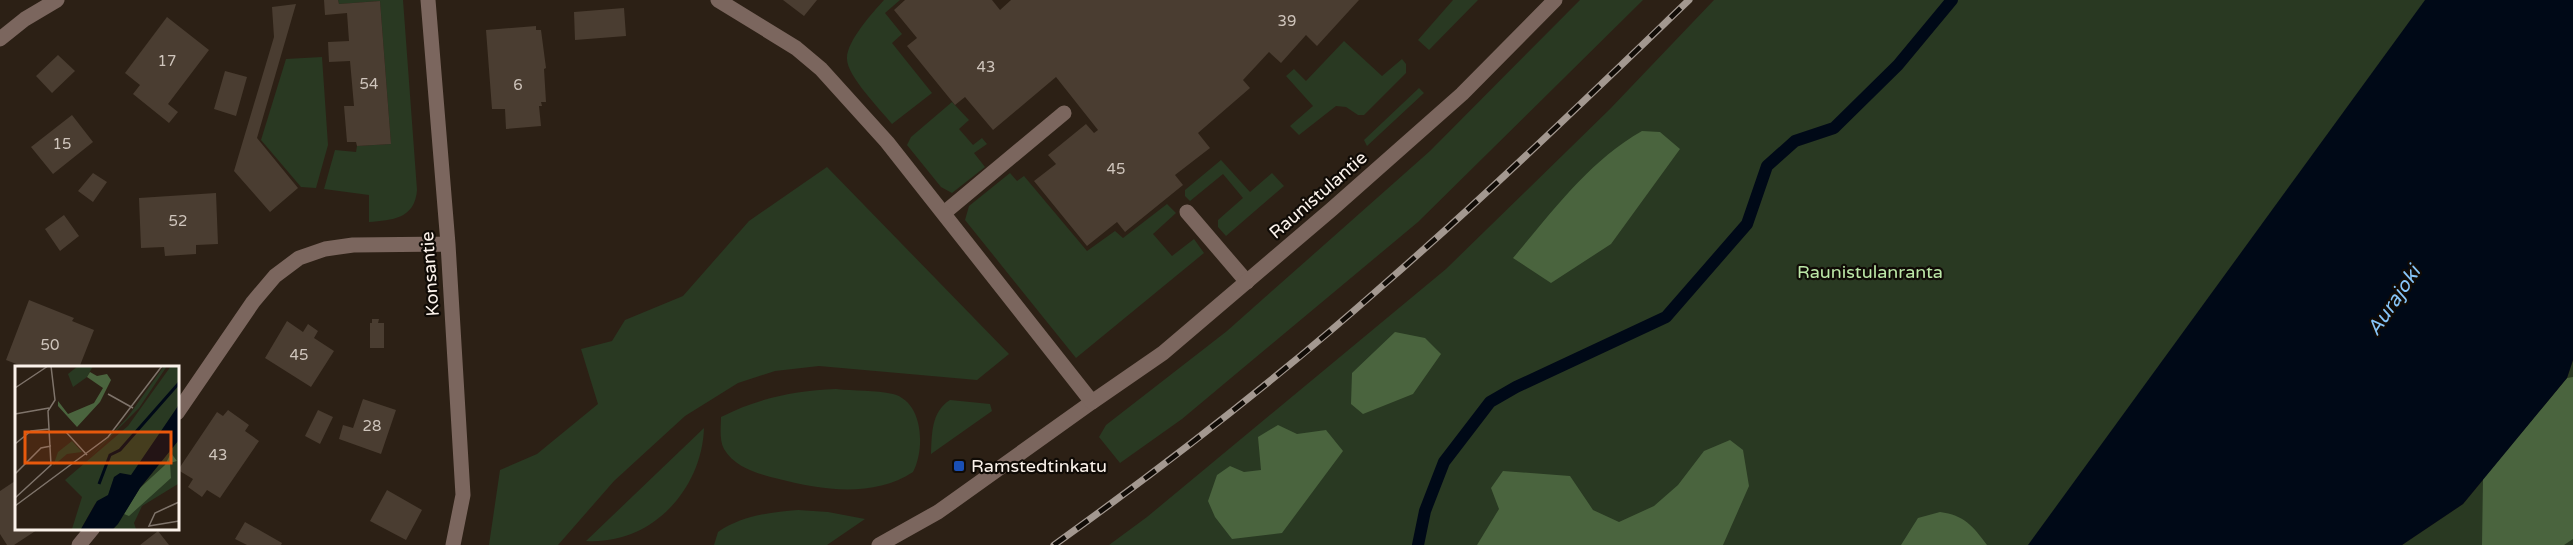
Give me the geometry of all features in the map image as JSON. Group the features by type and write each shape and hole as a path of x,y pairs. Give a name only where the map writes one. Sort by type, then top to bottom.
{"street":[{"path":"0,39 25,19 57,0"},
{"name":"Konsantie","path":"428,0 448,244 463,495 453,545"},
{"path":"718,0 796,48 821,69 878,131 1092,402"},
{"name":"Raunistulantie","path":"879,545 938,512 1163,353 1462,94 1556,0"},
{"path":"944,213 1064,113"},
{"path":"1187,212 1247,282"},
{"path":"178,411 253,302 275,276 299,258 325,249 353,245 448,244"},
{"path":"79,545 91,530"}],"green space":[{"path":"338,0 403,0 417,190 412,207 394,219 369,222 369,195 324,189 335,150 356,152 357,146 391,144 380,1 339,4"},
{"path":"884,0 900,0 885,13 902,34 892,43 932,93 892,124 858,83 848,66 847,59 855,36"},
{"path":"1453,0 1478,0 1429,50 1418,40"},
{"path":"1580,0 1643,0 1418,222 1182,419 1120,463 1099,437 1106,425 1227,331 1430,151"},
{"name":"Raunistulanranta","path":"1714,0 2473,0 2114,545 1109,545 1147,517 1446,269 1610,109"},
{"path":"1344,41 1382,76 1402,59 1406,64 1406,73 1364,115 1358,115 1346,107 1336,106 1299,135 1290,126 1313,106 1286,76 1294,69 1306,81"},
{"path":"322,57 328,145 316,188 301,187 261,140 286,59"},
{"path":"1419,88 1424,93 1367,146 1364,140"},
{"path":"952,102 969,120 959,129 973,145 982,138 987,144 974,153 985,167 952,193 941,187 907,145 911,137"},
{"path":"1642,131 1660,132 1680,149 1611,244 1551,283 1513,258 1588,172 1623,143"},
{"path":"1221,160 1250,192 1272,173 1284,186 1226,236 1218,227 1218,220 1243,198 1223,174 1190,201 1185,196 1185,190"},
{"path":"827,167 1009,354 977,380 819,366 775,371 738,383 685,416 614,481 558,545 489,545 500,470 537,454 598,404 581,349 612,341 625,320 683,296 749,221"},
{"path":"1010,173 1017,181 1024,176 1087,251 1115,231 1123,238 1167,204 1176,213 1153,234 1172,256 1194,239 1204,253 1076,358 965,220 969,206"},
{"path":"1395,332 1425,338 1441,354 1413,394 1363,414 1351,404 1352,373"},
{"path":"2573,360 2573,545 2402,545 2463,504 2567,378"},
{"path":"2573,377 2573,539 2564,545 2482,545 2483,479 2567,378"},
{"path":"836,389 893,394 911,406 916,416 920,440 917,463 913,472 881,486 864,489 812,486 771,477 741,466 724,449 721,437 721,417 749,405 777,397"},
{"path":"950,400 990,404 992,411 931,454 932,431 936,417"},
{"path":"1278,425 1297,434 1326,430 1343,451 1282,533 1232,539 1215,517 1208,501 1217,475 1230,466 1244,472 1261,470 1258,437"},
{"path":"704,428 701,451 694,472 683,492 669,509 652,523 632,534 610,540 586,541"},
{"path":"1730,440 1743,450 1749,486 1723,545 1477,545 1499,509 1491,488 1503,471 1570,476 1593,510 1619,522 1654,506 1678,485 1704,451"},
{"path":"798,510 828,512 865,519 827,545 714,545 718,532 736,522 766,514"},
{"path":"1940,512 1956,516 1967,522 1987,545 1901,545 1918,518"}],"water":[{"name":"Aurajoki","path":"2425,0 2573,0 2573,360 2567,378 2463,504 2402,545 2028,545"}],"building":[{"path":"324,0 338,0 339,4 380,1 391,144 357,146 356,142 347,142 344,106 354,106 350,61 329,62 328,42 349,41 347,13 325,15"},
{"path":"783,0 817,0 804,16"},
{"path":"905,0 992,0 1000,10 1011,0 1359,0 1317,46 1306,35 1281,63 1269,52 1243,80 1250,88 1198,133 1210,148 1175,175 1183,185 1125,232 1117,222 1087,246 1034,181 1056,164 1048,155 1086,124 1094,133 1098,130 1056,77 993,130 965,97 955,105 907,46 917,38 894,10"},
{"path":"296,4 257,138 298,188 270,212 234,171 274,37 272,7"},
{"path":"624,8 626,36 575,40 574,12"},
{"path":"167,17 209,50 168,104 178,112 169,123 133,94 140,85 125,73"},
{"path":"536,26 536,30 541,30 546,68 544,69 546,102 541,102 542,106 539,106 541,126 506,129 505,109 492,109 486,30"},
{"path":"58,55 75,71 52,93 36,76"},
{"path":"225,71 247,77 236,116 214,109"},
{"path":"72,115 93,142 53,174 31,147"},
{"path":"93,173 107,182 93,202 78,191"},
{"path":"216,193 218,244 196,245 196,254 165,256 164,247 141,248 139,198"},
{"path":"64,215 79,236 60,251 45,229"},
{"path":"29,300 74,318 72,321 94,330 80,366 19,366 6,360"},
{"path":"372,319 379,319 378,323 384,323 384,348 370,348"},
{"path":"287,321 303,332 308,324 318,331 314,338 334,351 311,387 265,358"},
{"path":"363,399 396,410 381,454 339,439 343,425 353,428"},
{"path":"228,410 249,425 245,431 259,441 220,498 207,490 202,497 188,487 193,479 178,470 217,412 223,416"},
{"path":"318,410 333,417 320,444 305,436"},
{"path":"15,481 15,530 37,530 14,545 7,545 0,534 0,491"},
{"path":"387,490 422,510 406,540 370,521"},
{"path":"245,522 282,543 281,545 247,545 235,539"},
{"path":"158,531 169,545 140,545"}],"waterway":[{"path":"1418,545 1425,511 1444,462 1490,402 1516,387 1666,317 1747,224 1767,166 1795,141 1834,128 1898,65 1952,0"}],"railway":[{"path":"1054,545 1221,420 1342,321 1498,181 1689,0"}],"place":[{"name":"Ramstedtinkatu","path":"959,466"}]}
